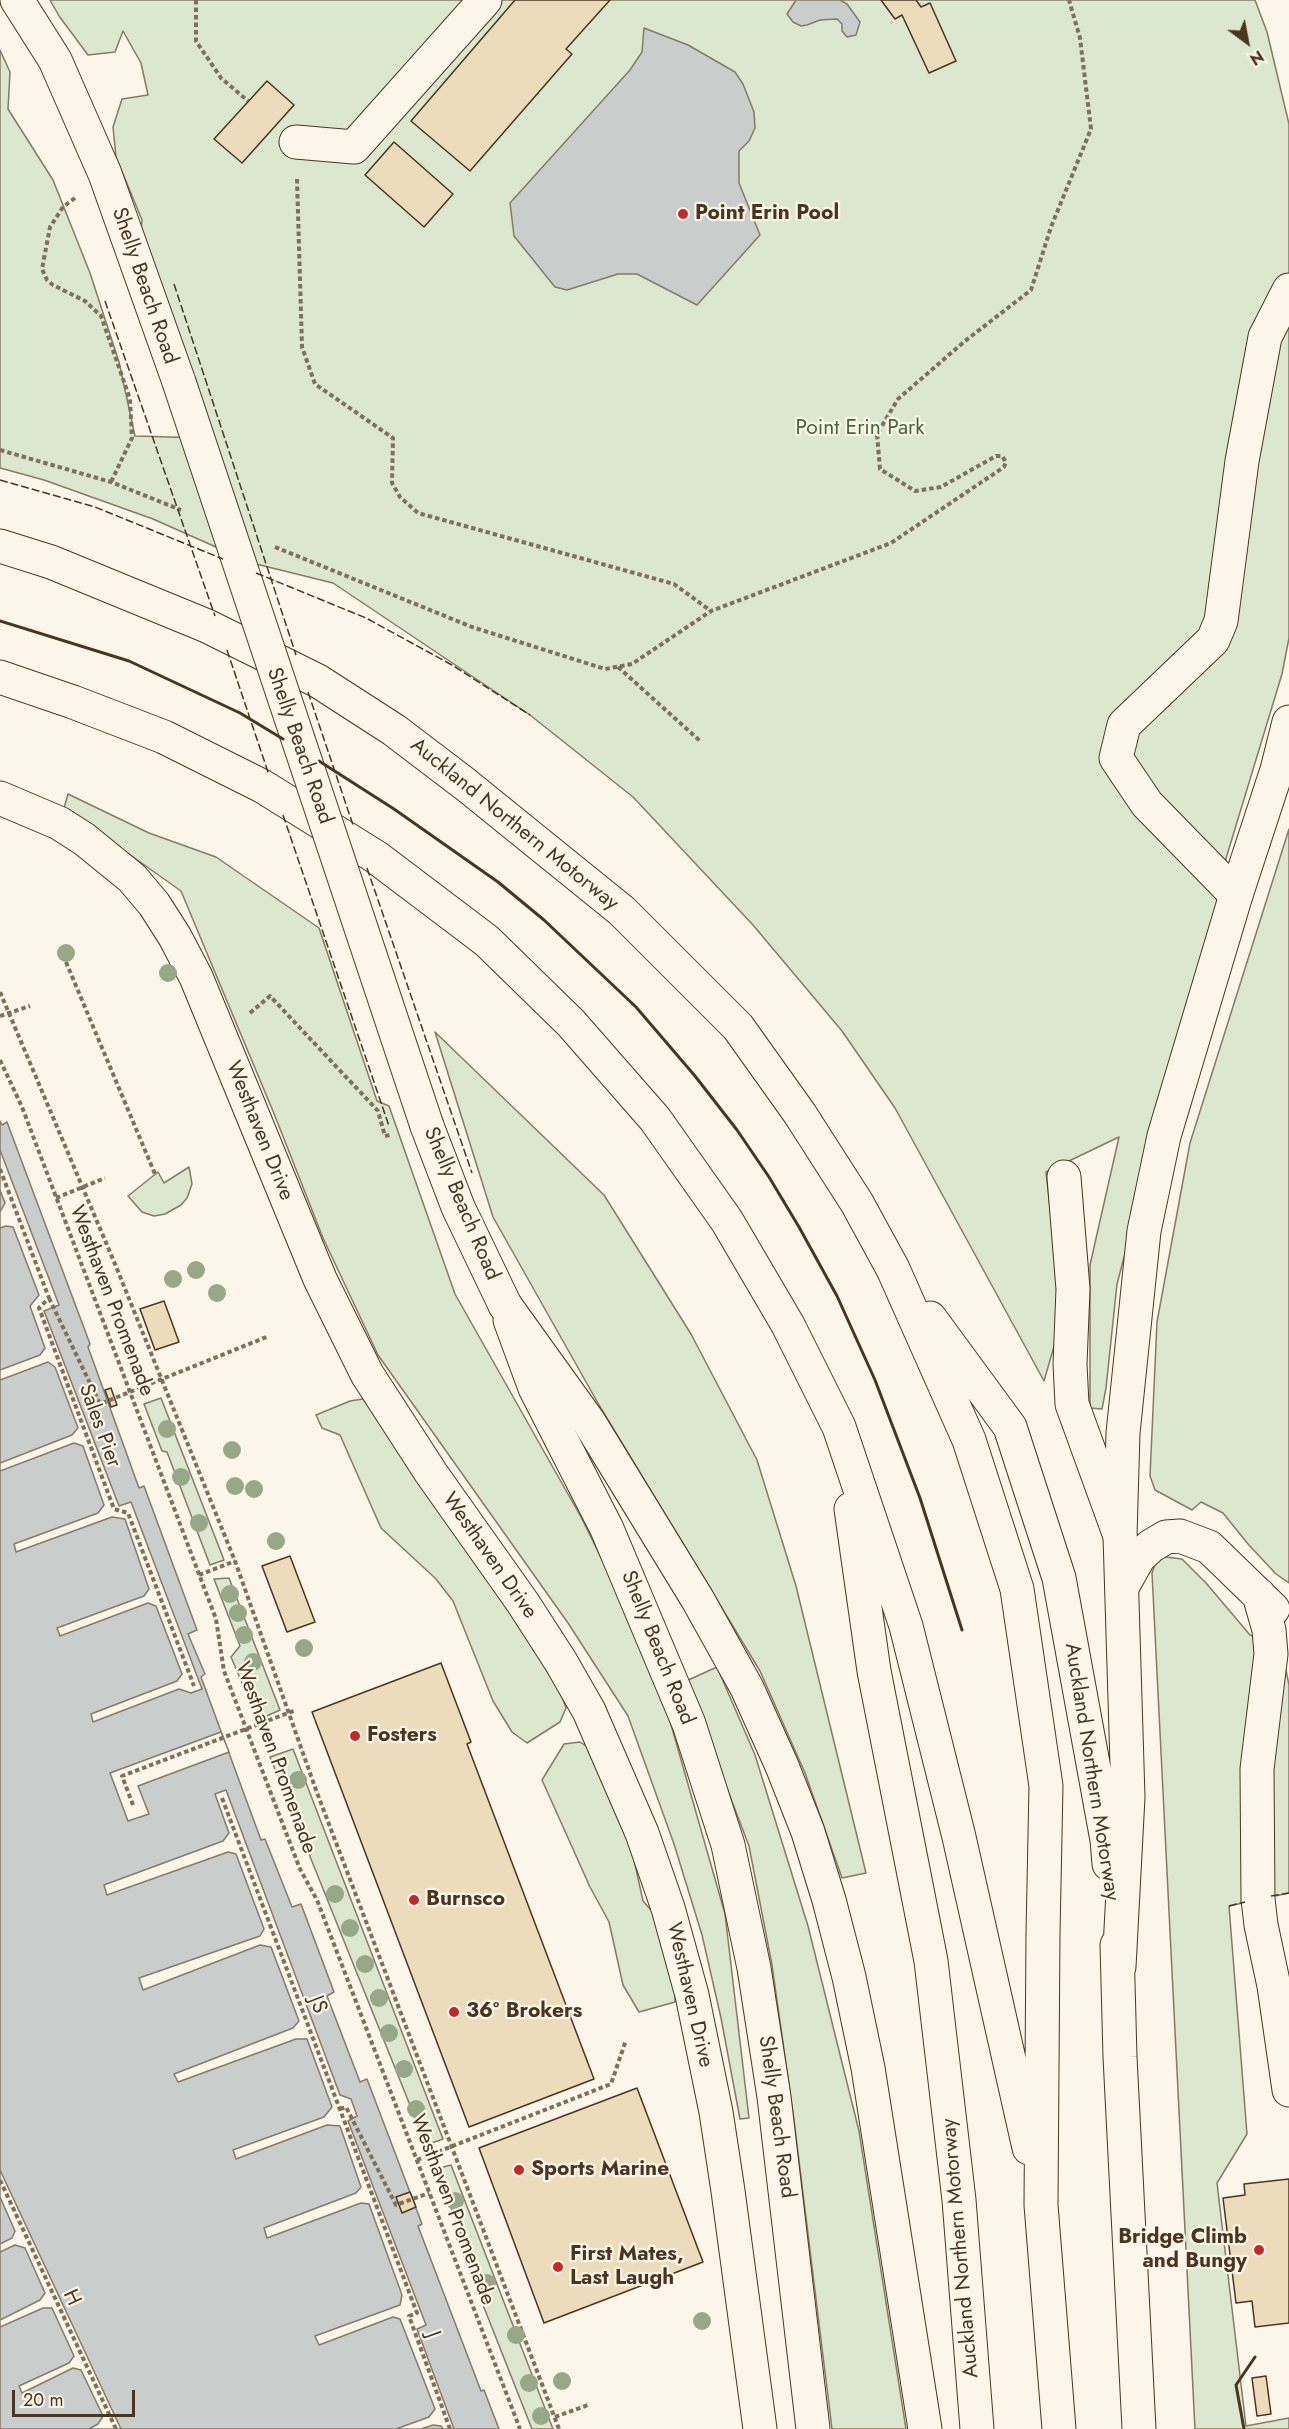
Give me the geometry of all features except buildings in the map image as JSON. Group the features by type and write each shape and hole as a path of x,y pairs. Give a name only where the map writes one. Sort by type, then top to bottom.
{"main road":[{"name":"Shelly Beach Road","path":"17,0 55,60 105,174 178,382 427,1126 458,1208 505,1305 535,1388 607,1529 689,1724 728,1845 754,1968 774,2097 813,2429"},
{"path":"296,142 354,147 485,0"},
{"path":"1236,895 1147,804 1116,758 1124,725 1213,640 1221,621 1242,460 1265,337 1289,290"},
{"name":"Auckland Northern Motorway","path":"0,546 51,562 207,626 318,681 394,730 484,799 622,911 738,1027 800,1114 857,1203 893,1269 969,1440 1017,1589 1046,1786 1041,2205 1059,2429"},
{"name":"Auckland Northern Motorway","path":"0,676 164,737 262,786 376,857 487,941 571,1023 655,1119 727,1221 788,1325 839,1427 906,1626 959,1837 1041,2205"},
{"path":"1119,1967 1128,1797 1120,1536 1123,1433 1144,1231 1164,1137 1236,895 1277,770 1289,722"},
{"name":"Westhaven Drive","path":"0,798 60,823 97,848 132,878 154,904 175,937 195,977 320,1279 367,1374 431,1473 523,1604 561,1662 589,1711 642,1833 668,1908 692,1995 716,2112 760,2429"},
{"path":"1064,1178 1073,1289 1070,1364 1072,1404 1120,1536"},
{"name":"Auckland Northern Motorway","path":"893,1269 1011,1427 1059,1578 1107,1840 1119,1967 1120,2057 1139,2429"},
{"path":"505,1305 589,1422 698,1600 747,1688 782,1766 808,1832 846,1966 868,2068 925,2429"},
{"name":"Auckland Northern Motorway","path":"839,1427 874,1671 931,1961 959,2200 977,2429"},
{"path":"1122,1587 1139,1557 1151,1546 1166,1537 1180,1536 1209,1547 1289,1626"},
{"path":"1259,1595 1269,1630 1271,1654 1257,1769 1258,1899 1274,1986 1289,2090"}],"path":[{"path":"196,0 196,41 221,78 248,101"},
{"path":"264,543 472,627 605,669 632,664 711,611 891,543 1004,466 1006,462 1002,456 996,456 941,487 915,491 880,469 877,434 898,399 965,341 1031,290 1051,228 1091,129 1080,38 1069,0"},
{"path":"296,142 302,347 315,384 393,438 392,483 400,497 418,513 674,584 711,611"},
{"path":"78,196 63,207 50,227 42,269 47,280 53,285 85,301 101,316 130,399 132,438 111,482"},
{"path":"0,450 111,482 188,512"},
{"path":"617,667 700,741"},
{"path":"66,962 155,1174"},
{"path":"0,992 7,1014 235,1561 288,1713 559,2429"},
{"path":"220,1038 270,996 378,1111"},
{"path":"0,1016 30,1005"},
{"name":"Westhaven Promenade","path":"0,1060 22,1107 216,1619 224,1671 246,1730 300,1869 317,1900 520,2429"},
{"path":"0,1169 49,1298 100,1404 269,1336"},
{"path":"56,1198 105,1178"},
{"name":"Sales Pier","path":"49,1298 39,1308 114,1509 128,1513 194,1686"},
{"path":"199,1575 235,1561"},
{"path":"133,1804 122,1776 296,1710"},
{"name":"JS","path":"222,1798 384,2223"},
{"path":"417,2160 611,2084 626,2040"},
{"path":"340,2109 346,2107 396,2205 429,2193"},
{"name":"H","path":"0,2180 116,2429"},
{"name":"J","path":"384,2223 417,2313 409,2316 450,2429"},
{"path":"554,2418 588,2406"}],"green space":[{"name":"Point Erin Park","path":"50,0 1255,0 1267,32 1289,124 1289,638 1282,674 1224,865 1216,907 1117,1284 1102,1409 1090,1408 1090,1265 1119,1137 1046,1172 1061,1307 1059,1329 1044,1381 895,1108 842,1031 753,925 633,797 530,715 333,583 252,563 153,519 44,480 0,468 0,50 10,72 8,109 53,180 90,273 119,362 135,436 204,438 135,288 142,220 116,157 113,127 122,99 148,95 141,63 123,31 115,52 88,55"},
{"path":"68,794 149,833 216,857 319,928 377,1101 389,1106 455,1294 581,1517 654,1665 725,1914 749,2118 740,2119 721,2018 702,1935 674,1844 628,1716 568,1623 378,1355 323,1238 181,891 64,808"},
{"path":"1289,829 1289,1583 1276,1574 1223,1513 1201,1502 1192,1510 1155,1490 1150,1476 1157,1322 1190,1143"},
{"path":"435,1032 604,1195 691,1334 757,1460 796,1586 866,1873 842,1878 805,1773 760,1671 599,1405 493,1217"},
{"path":"189,1167 192,1184 187,1198 181,1205 165,1214 154,1216 142,1212 128,1196 158,1172 164,1183"},
{"path":"161,1398 224,1560 210,1565 167,1452 162,1451 144,1404"},
{"path":"363,1399 379,1414 557,1682 566,1708 560,1722 527,1743 512,1732 493,1701 453,1601 436,1579 381,1528 340,1435 322,1428 316,1415 350,1401"},
{"path":"1158,1556 1182,1559 1206,1583 1250,1635 1281,1646 1289,1685 1289,1893 1229,1906 1247,2134 1217,2183 1246,2426 1289,2418 1289,2429 1195,2429 1152,1573"},
{"path":"229,1578 280,1710 258,1720 231,1657 240,1646 214,1579"},
{"path":"717,1667 755,1755 808,1926 859,2131 906,2429 832,2429 794,2120 772,1965 749,1846 686,1681"},
{"path":"580,1742 595,1752 603,1768 634,1860 643,1901 657,1917 674,1969 675,2002 639,2012 623,1985 609,1922 590,1887 542,1780 564,1744"},
{"path":"293,1749 443,2139 426,2145 270,1757"},
{"path":"451,2165 553,2429 532,2429 455,2234 461,2233 436,2169"}],"shaded area":[{"path":"796,0 840,0 847,4 860,22 856,35 847,37 842,31 842,24 837,19 820,20 801,26 793,22 787,14"},
{"path":"644,28 688,45 735,72 743,84 754,112 755,128 749,141 739,151 739,183 760,235 697,305 637,274 618,274 567,290 555,287 514,236 510,203 630,70 642,52"},
{"path":"0,1121 2,1125 7,1122 90,1344 88,1347 139,1488 144,1486 197,1630 188,1634 205,1674 201,1677 261,1840 265,1839 292,1907 301,1904 334,1992 327,1996 360,2082 367,2079 422,2224 418,2226 481,2391 484,2390 499,2429 0,2429"}],"pier":[{"path":"0,1150 59,1305 44,1311 119,1506 131,1502 202,1689 191,1693 179,1689 93,1722 91,1714 177,1681 182,1674 156,1606 148,1603 60,1636 57,1628 144,1596 149,1589 125,1519 112,1517 16,1552 14,1544 98,1513 104,1505 83,1446 74,1443 0,1471 0,1463 72,1435 78,1428 55,1367 48,1362 0,1380 0,1370 40,1355 45,1348 30,1306 39,1295 13,1227 0,1228 0,1212 5,1203 0,1190"},
{"path":"221,1732 229,1752 138,1786 149,1814 128,1821 110,1773"},
{"path":"226,1790 340,2095 351,2099 357,2116 348,2121 426,2325 417,2329 454,2429 443,2429 441,2426 433,2425 421,2429 396,2429 429,2417 435,2409 400,2319 393,2317 319,2345 315,2336 400,2305 402,2295 369,2204 361,2203 267,2238 264,2228 356,2193 361,2187 340,2126 327,2125 236,2159 233,2150 324,2117 332,2107 307,2039 296,2039 178,2082 174,2074 293,2028 299,2021 271,1947 260,1945 143,1990 139,1978 260,1936 264,1929 236,1854 228,1852 107,1895 104,1885 223,1841 229,1833 215,1794"},
{"path":"0,2170 121,2429 89,2429 98,2424 103,2416 81,2370 73,2368 22,2393 19,2386 69,2363 74,2356 52,2308 43,2308 0,2327 0,2320 40,2300 45,2293 25,2248 15,2245 0,2252 0,2244 12,2238 15,2231 0,2197"}],"fence":[{"path":"174,284 296,655"},
{"path":"105,301 215,616"},
{"path":"0,480 95,507 223,559"},
{"path":"256,573 366,618 452,665 530,715"},
{"path":"227,650 269,775"},
{"path":"308,692 353,825"},
{"path":"283,815 389,1126"},
{"path":"367,868 472,1173"},
{"path":"1271,1896 1289,1893"},
{"path":"1229,1906 1245,1902"}],"wall":[{"path":"0,621 129,661 240,713 283,739"},
{"path":"319,761 394,809 498,882 544,920 636,1007 695,1076 737,1130 799,1227 837,1296 875,1380 920,1498 962,1630"},
{"path":"1244,2429 1236,2385 1255,2357"}],"place":[{"name":"Point Erin Pool","path":"683,214"},
{"name":"Fosters","path":"355,1736"},
{"name":"Burnsco","path":"414,1900"},
{"name":"36° Brokers","path":"454,2012"},
{"name":"Sports Marine","path":"519,2170"},
{"name":"Bridge Climb and Bungy","path":"1259,2250"},
{"name":"First Mates, Last Laugh","path":"558,2267"}]}
